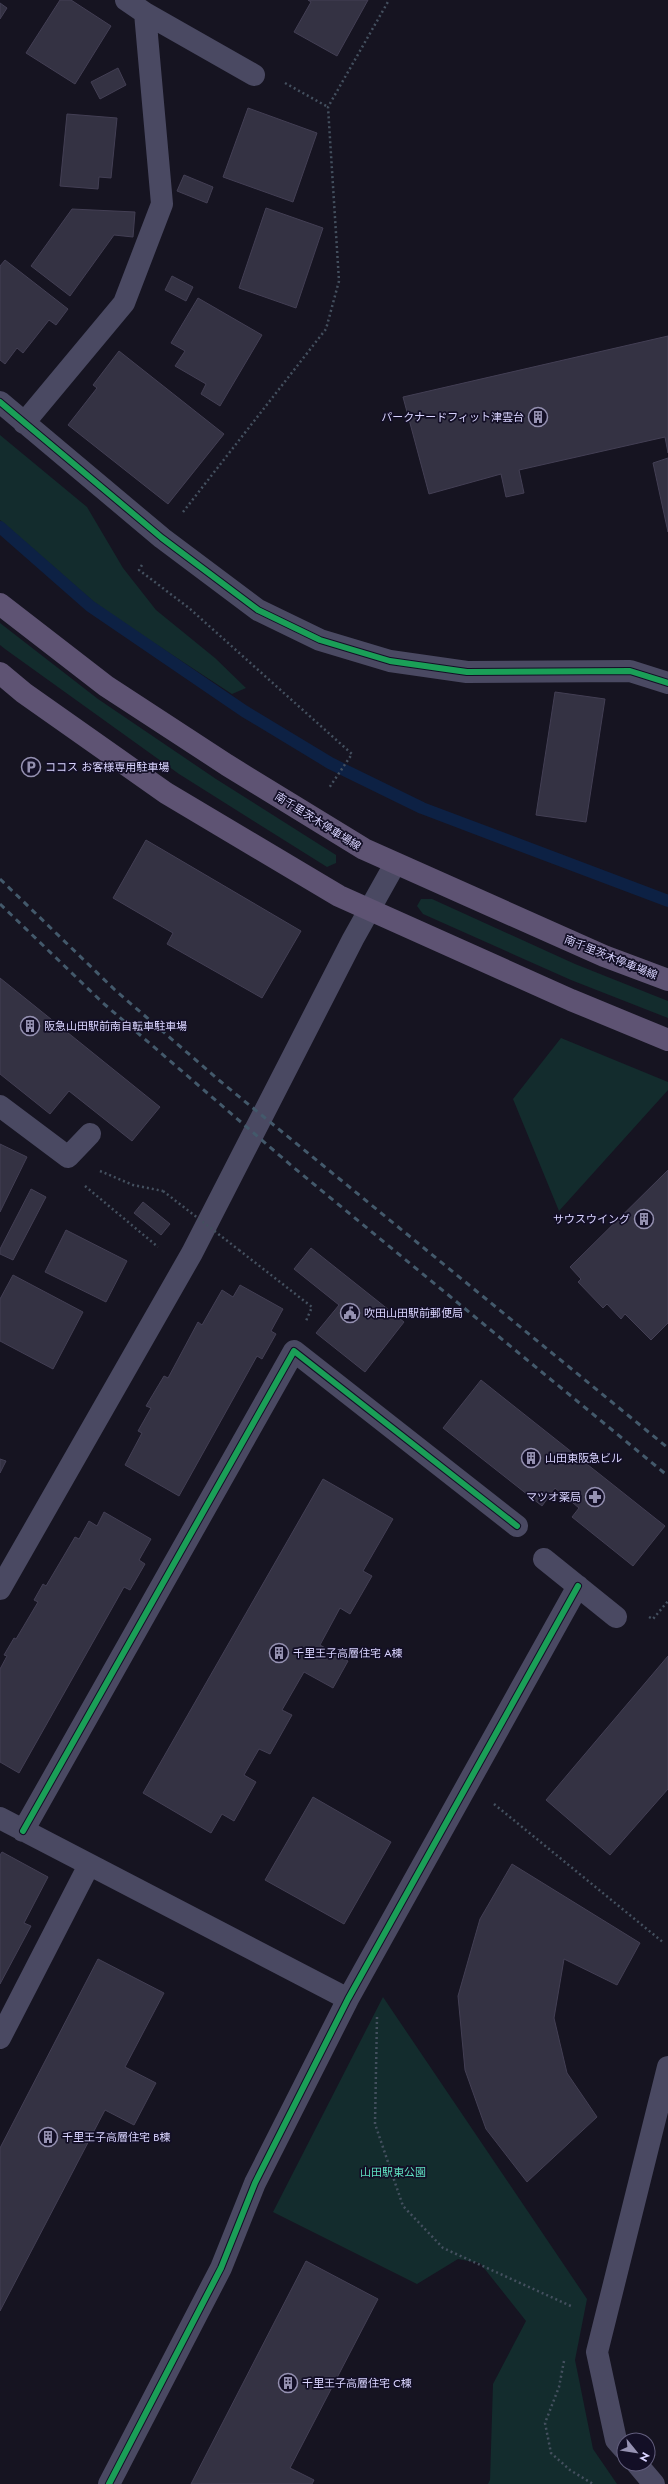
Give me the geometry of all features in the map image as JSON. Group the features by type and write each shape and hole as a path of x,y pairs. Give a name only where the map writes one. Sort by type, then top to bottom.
{"main road":[{"name":"南千里茨木停車場線","path":"0,604 106,686 227,765 364,849 604,956 668,980"},
{"path":"0,673 24,694 166,793 339,896 571,1000 668,1040"}],"street":[{"path":"126,0 145,13 254,75"},
{"path":"24,423 124,303 162,204 145,13"},
{"path":"0,402 162,538 258,610 320,640 390,661 467,672 630,671 668,683"},
{"path":"0,1590 192,1253 353,939 395,864"},
{"path":"0,1106 68,1157 90,1134"},
{"path":"23,1831 294,1351 517,1526"},
{"path":"544,1559 616,1617"},
{"path":"109,2484 221,2268 255,2183 348,1999 578,1586"},
{"path":"0,1818 348,1999"},
{"path":"0,2038 89,1865"},
{"path":"616,2440 597,2352 668,2067"},
{"path":"644,2472 654,2484"}],"path":[{"path":"179,517 326,329 339,281 328,107 388,0"},
{"path":"254,75 271,75 328,107"},
{"path":"146,558 139,570 189,608 352,754 328,790"},
{"path":"68,1157 132,1185 163,1191 312,1307 294,1351"},
{"path":"80,1182 152,1242"},
{"path":"488,1799 664,1943"},
{"path":"377,2015 376,2124 403,2206 443,2248 572,2307"},
{"path":"571,2314 572,2307 575,2302"},
{"path":"564,2360 559,2387 545,2423 551,2453 570,2470 593,2484"}],"green space":[{"path":"0,435 87,507 123,568 156,610 215,658 246,688 232,694 102,609 0,520"},
{"path":"0,623 98,699 216,779 336,855 336,863 327,867 179,774 0,645"},
{"path":"421,899 432,899 575,964 668,1001 668,1018 571,980 423,914 417,906"},
{"path":"561,1038 668,1082 668,1090 559,1211 513,1099"},
{"name":"山田駅東公園","path":"383,1997 587,2299 575,2360 593,2449 617,2484 488,2484 490,2480 493,2384 526,2321 480,2263 458,2259 417,2284 273,2212"}],"building":[{"path":"60,0 71,0 111,26 75,84 26,53"},
{"path":"308,0 368,0 337,56 294,32 311,2"},
{"path":"0,3 7,8 0,19"},
{"path":"118,68 126,85 100,99 91,82"},
{"path":"248,108 317,133 293,202 223,177"},
{"path":"67,114 117,118 111,178 99,177 98,189 60,186"},
{"path":"184,175 213,187 207,203 177,191"},
{"path":"266,208 323,228 296,308 239,288"},
{"path":"72,209 135,212 133,237 114,235 70,296 31,266"},
{"path":"5,260 68,309 56,325 49,320 23,353 17,348 5,364 0,360 0,266"},
{"path":"172,276 193,287 186,301 165,290"},
{"path":"198,298 262,335 220,406 201,394 206,384 175,366 185,351 171,343"},
{"name":"パークナードフィット津雲台","path":"668,336 668,453 665,437 519,470 524,493 506,497 501,474 429,494 403,397"},
{"path":"119,351 224,434 168,504 68,425 97,388 93,385"},
{"path":"668,458 668,532 653,463"},
{"path":"555,692 605,699 586,822 536,815"},
{"path":"146,840 301,931 262,998 167,944 173,933 113,898"},
{"name":"阪急山田駅前南自転車駐車場","path":"0,978 160,1107 132,1141 69,1091 50,1114 0,1074"},
{"path":"0,1144 27,1157 0,1212"},
{"name":"サウスウイング","path":"668,1170 668,1323 651,1340 625,1314 621,1319 607,1304 603,1308 578,1282 581,1279 570,1267"},
{"path":"31,1189 46,1197 13,1260 0,1254 0,1249"},
{"path":"143,1202 170,1224 161,1235 134,1213"},
{"path":"66,1230 127,1261 106,1302 45,1272"},
{"path":"311,1248 404,1322 365,1372 316,1333 339,1305 294,1269"},
{"path":"13,1275 83,1312 53,1369 0,1341 0,1299"},
{"path":"240,1285 283,1309 271,1331 276,1334 262,1359 257,1356 179,1496 125,1465 142,1433 138,1431 151,1408 146,1406 164,1376 168,1378 198,1322 202,1325 222,1290 233,1297"},
{"name":"山田東阪急ビル","path":"481,1380 665,1526 633,1566 572,1517 579,1508 555,1488 542,1506 443,1428"},
{"path":"0,1459 6,1461 0,1473"},
{"name":"千里王子高層住宅 A棟","path":"323,1479 393,1519 363,1571 372,1576 350,1614 340,1608 320,1645 348,1661 333,1688 304,1672 282,1710 292,1715 270,1754 259,1749 244,1775 256,1782 234,1821 222,1814 211,1833 143,1793"},
{"path":"104,1512 151,1539 139,1560 145,1564 130,1590 124,1587 19,1773 0,1762 0,1669 7,1656 4,1655 14,1638 16,1639 38,1602 34,1600 43,1584 46,1586 75,1537 79,1539 89,1521 97,1526"},
{"path":"668,1656 668,1789 610,1855 546,1800"},
{"path":"313,1797 391,1842 344,1924 265,1880"},
{"path":"2,1852 48,1877 24,1923 31,1926 0,1984 0,1855"},
{"path":"512,1864 640,1943 617,1985 564,1959 554,2018 567,2073 597,2117 527,2182 486,2129 465,2070 458,1996 480,1919"},
{"name":"千里王子高層住宅 B棟","path":"98,1959 164,1993 125,2067 156,2083 134,2125 105,2110 0,2311 0,2148"},
{"name":"千里王子高層住宅 C棟","path":"306,2261 378,2299 290,2468 314,2480 312,2484 191,2484"}],"waterway":[{"path":"0,527 90,606 244,711 330,763 422,808 668,901"}],"railway":[{"path":"0,879 115,990 220,1081 668,1448"},
{"path":"0,904 103,1003 293,1167 668,1476"}],"cycle path":[{"path":"0,402 162,538 258,610 320,640 390,661 467,672 630,671 668,683"},
{"path":"23,1831 294,1351 517,1526"},
{"path":"109,2484 221,2268 255,2183 348,1999 578,1586"}],"place":[{"name":"パークナードフィット津雲台","path":"538,417"},
{"name":"ココス お客様専用駐車場","path":"31,767"},
{"name":"阪急山田駅前南自転車駐車場","path":"30,1026"},
{"name":"サウスウイング","path":"644,1219"},
{"name":"吹田山田駅前郵便局","path":"350,1313"},
{"name":"山田東阪急ビル","path":"531,1458"},
{"name":"マツオ薬局","path":"595,1497"},
{"name":"千里王子高層住宅 A棟","path":"279,1653"},
{"name":"千里王子高層住宅 B棟","path":"48,2137"},
{"name":"千里王子高層住宅 C棟","path":"288,2383"}]}
